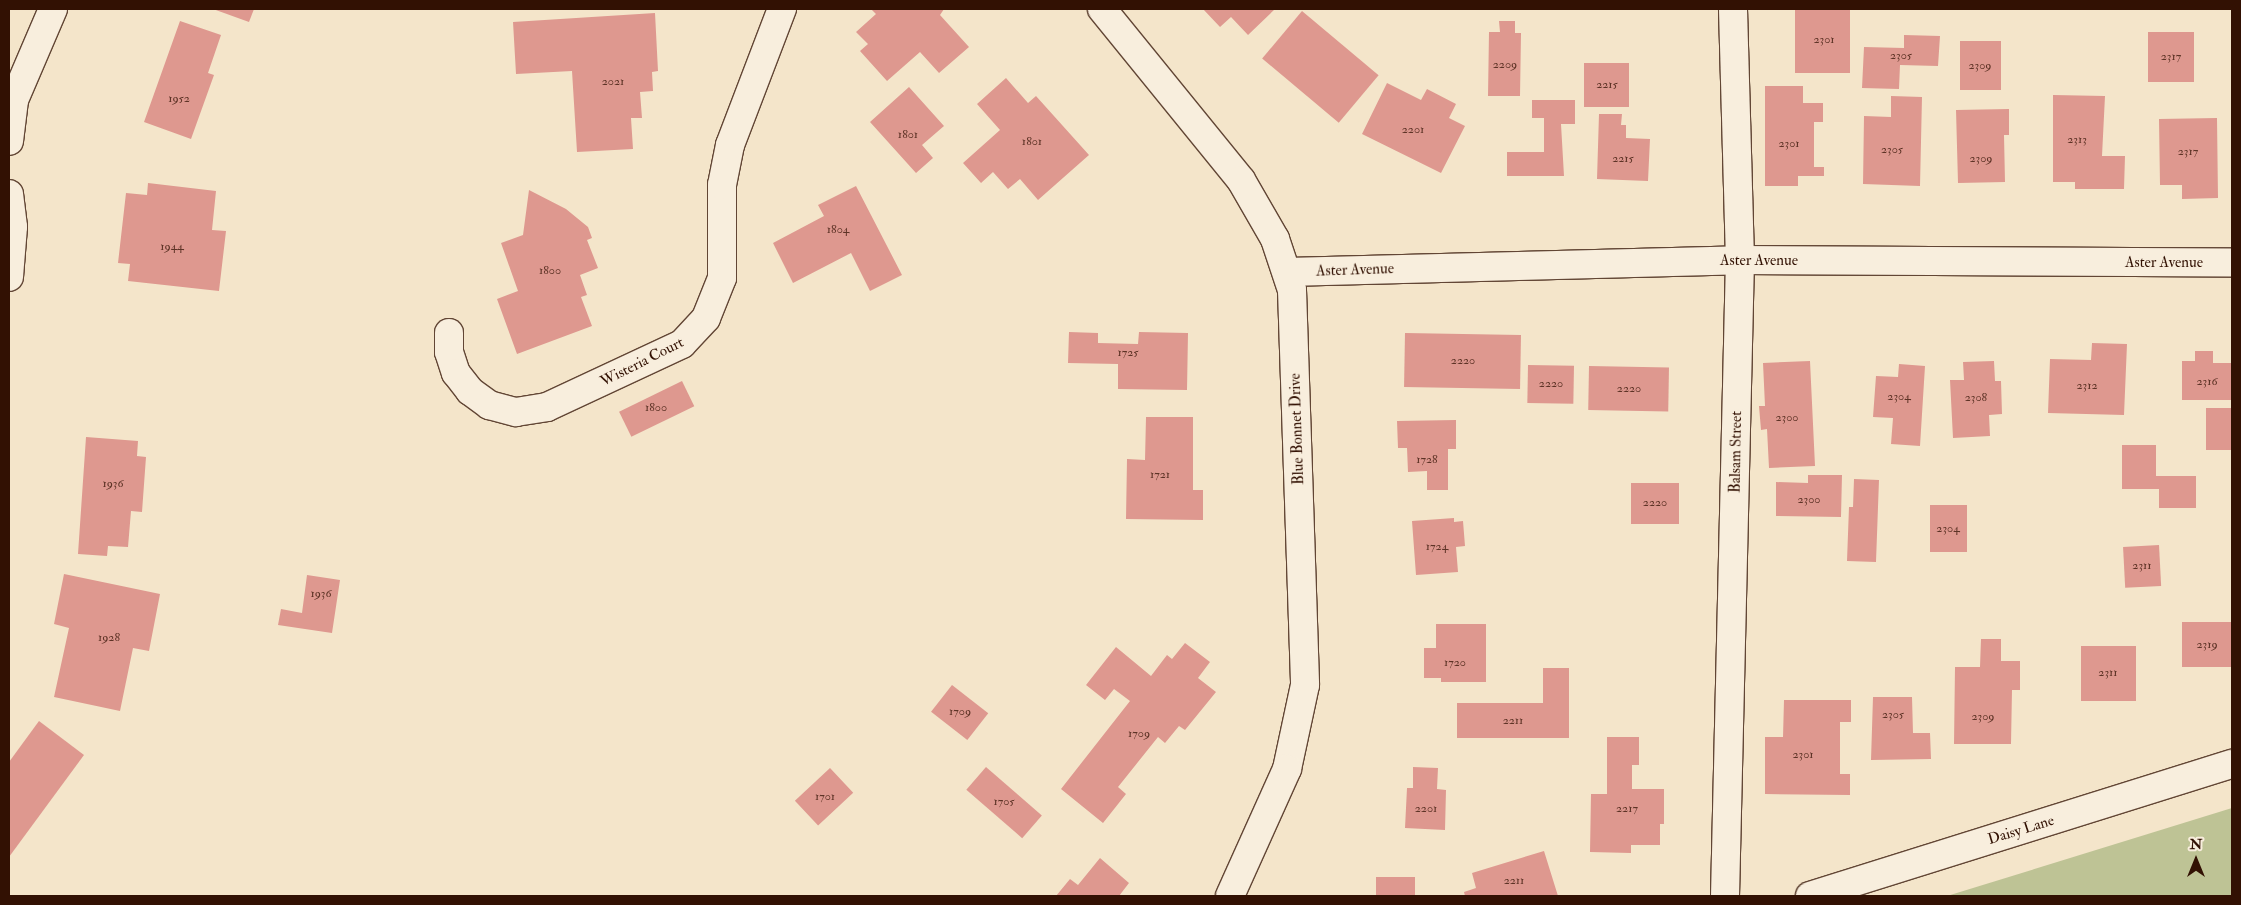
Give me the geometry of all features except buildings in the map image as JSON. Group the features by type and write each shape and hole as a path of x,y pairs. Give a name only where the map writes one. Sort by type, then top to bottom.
{"street":[{"path":"9,141 14,100 53,9"},
{"name":"Wisteria Court","path":"449,333 449,352 456,373 470,391 489,405 516,412 547,407 682,344 706,318 722,278 722,185 730,145 782,9"},
{"name":"Blue Bonnet Drive","path":"1102,9 1241,180 1276,239 1292,290 1305,685 1287,769 1230,896"},
{"name":"Balsam Street","path":"1725,896 1740,260 1733,9"},
{"path":"9,194 13,227 9,277"},
{"name":"Aster Avenue","path":"1287,272 1740,260 2232,263"},
{"name":"Daisy Lane","path":"1810,896 2232,764"}],"green space":[{"path":"2232,808 2232,896 1947,896"}]}
